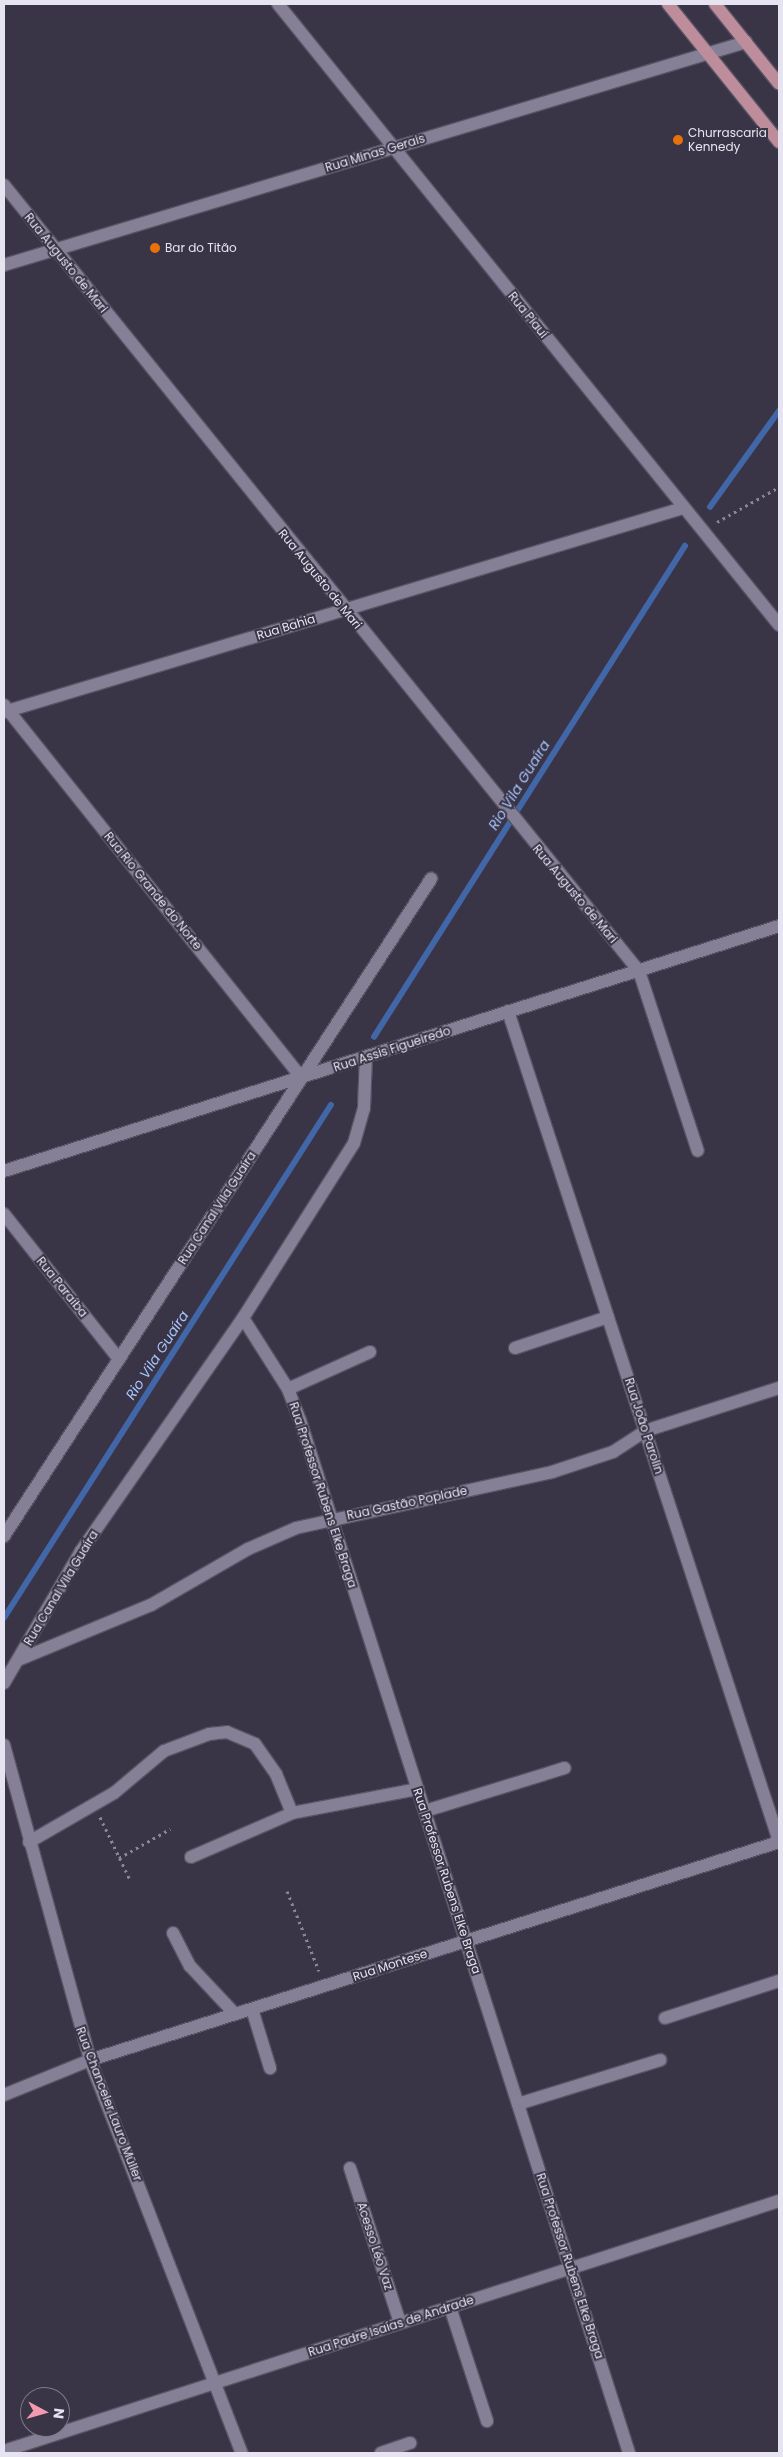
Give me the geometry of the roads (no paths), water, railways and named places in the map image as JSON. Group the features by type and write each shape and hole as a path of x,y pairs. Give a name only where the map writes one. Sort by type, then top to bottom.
{"main road":[{"path":"668,4 779,142"},
{"path":"715,4 779,84"}],"street":[{"name":"Rua Piauí","path":"278,4 779,625"},
{"name":"Rua Minas Gerais","path":"4,265 746,42"},
{"name":"Rua Augusto de Mari","path":"4,185 502,807 639,971"},
{"name":"Rua Bahia","path":"5,709 683,508"},
{"name":"Rua Rio Grande do Norte","path":"5,709 302,1078"},
{"name":"Rua Canal Vila Guaíra","path":"4,1536 431,880"},
{"name":"Rua Assis Figueiredo","path":"4,1171 779,926"},
{"path":"639,971 698,1151"},
{"name":"Rua João Parolin","path":"508,1011 779,1842"},
{"name":"Rua Canal Vila Guaíra","path":"4,1683 143,1457 243,1318 354,1143 364,1108 366,1057"},
{"name":"Rua Paraíba","path":"4,1214 119,1359"},
{"path":"515,1348 608,1317"},
{"name":"Rua Professor Rubens Elke Braga","path":"243,1318 288,1389 332,1519 629,2453"},
{"path":"288,1389 370,1352"},
{"name":"Rua Gastão Poplade","path":"18,1660 151,1605 275,1535 332,1519 552,1472 613,1452 645,1430 779,1388"},
{"path":"28,1842 94,1805 164,1751 186,1740 227,1732 244,1738 266,1756 292,1813"},
{"name":"Rua Chanceler Lauro Müller","path":"4,1745 28,1842 90,2060 218,2382 242,2453"},
{"path":"425,1811 565,1768"},
{"path":"191,1857 292,1813 418,1789"},
{"name":"Rua Montese","path":"4,2095 90,2060 779,1842"},
{"path":"173,1933 190,1966 235,2014"},
{"path":"665,2018 779,1981"},
{"path":"252,2009 270,2068"},
{"path":"518,2104 660,2060"},
{"name":"Acesso Léo Vaz","path":"350,2168 400,2323"},
{"name":"Rua Padre Isaías de Andrade","path":"4,2451 779,2201"},
{"path":"450,2307 487,2421"},
{"path":"380,2453 410,2443"}],"waterway":[{"name":"Rio Vila Guaíra","path":"710,507 779,411"},
{"name":"Rio Vila Guaíra","path":"374,1037 685,546"},
{"name":"Rio Vila Guaíra","path":"4,1618 331,1105"}],"place":[{"name":"Churrascaria Kennedy","path":"678,140"},
{"name":"Bar do Titão","path":"155,248"}]}
